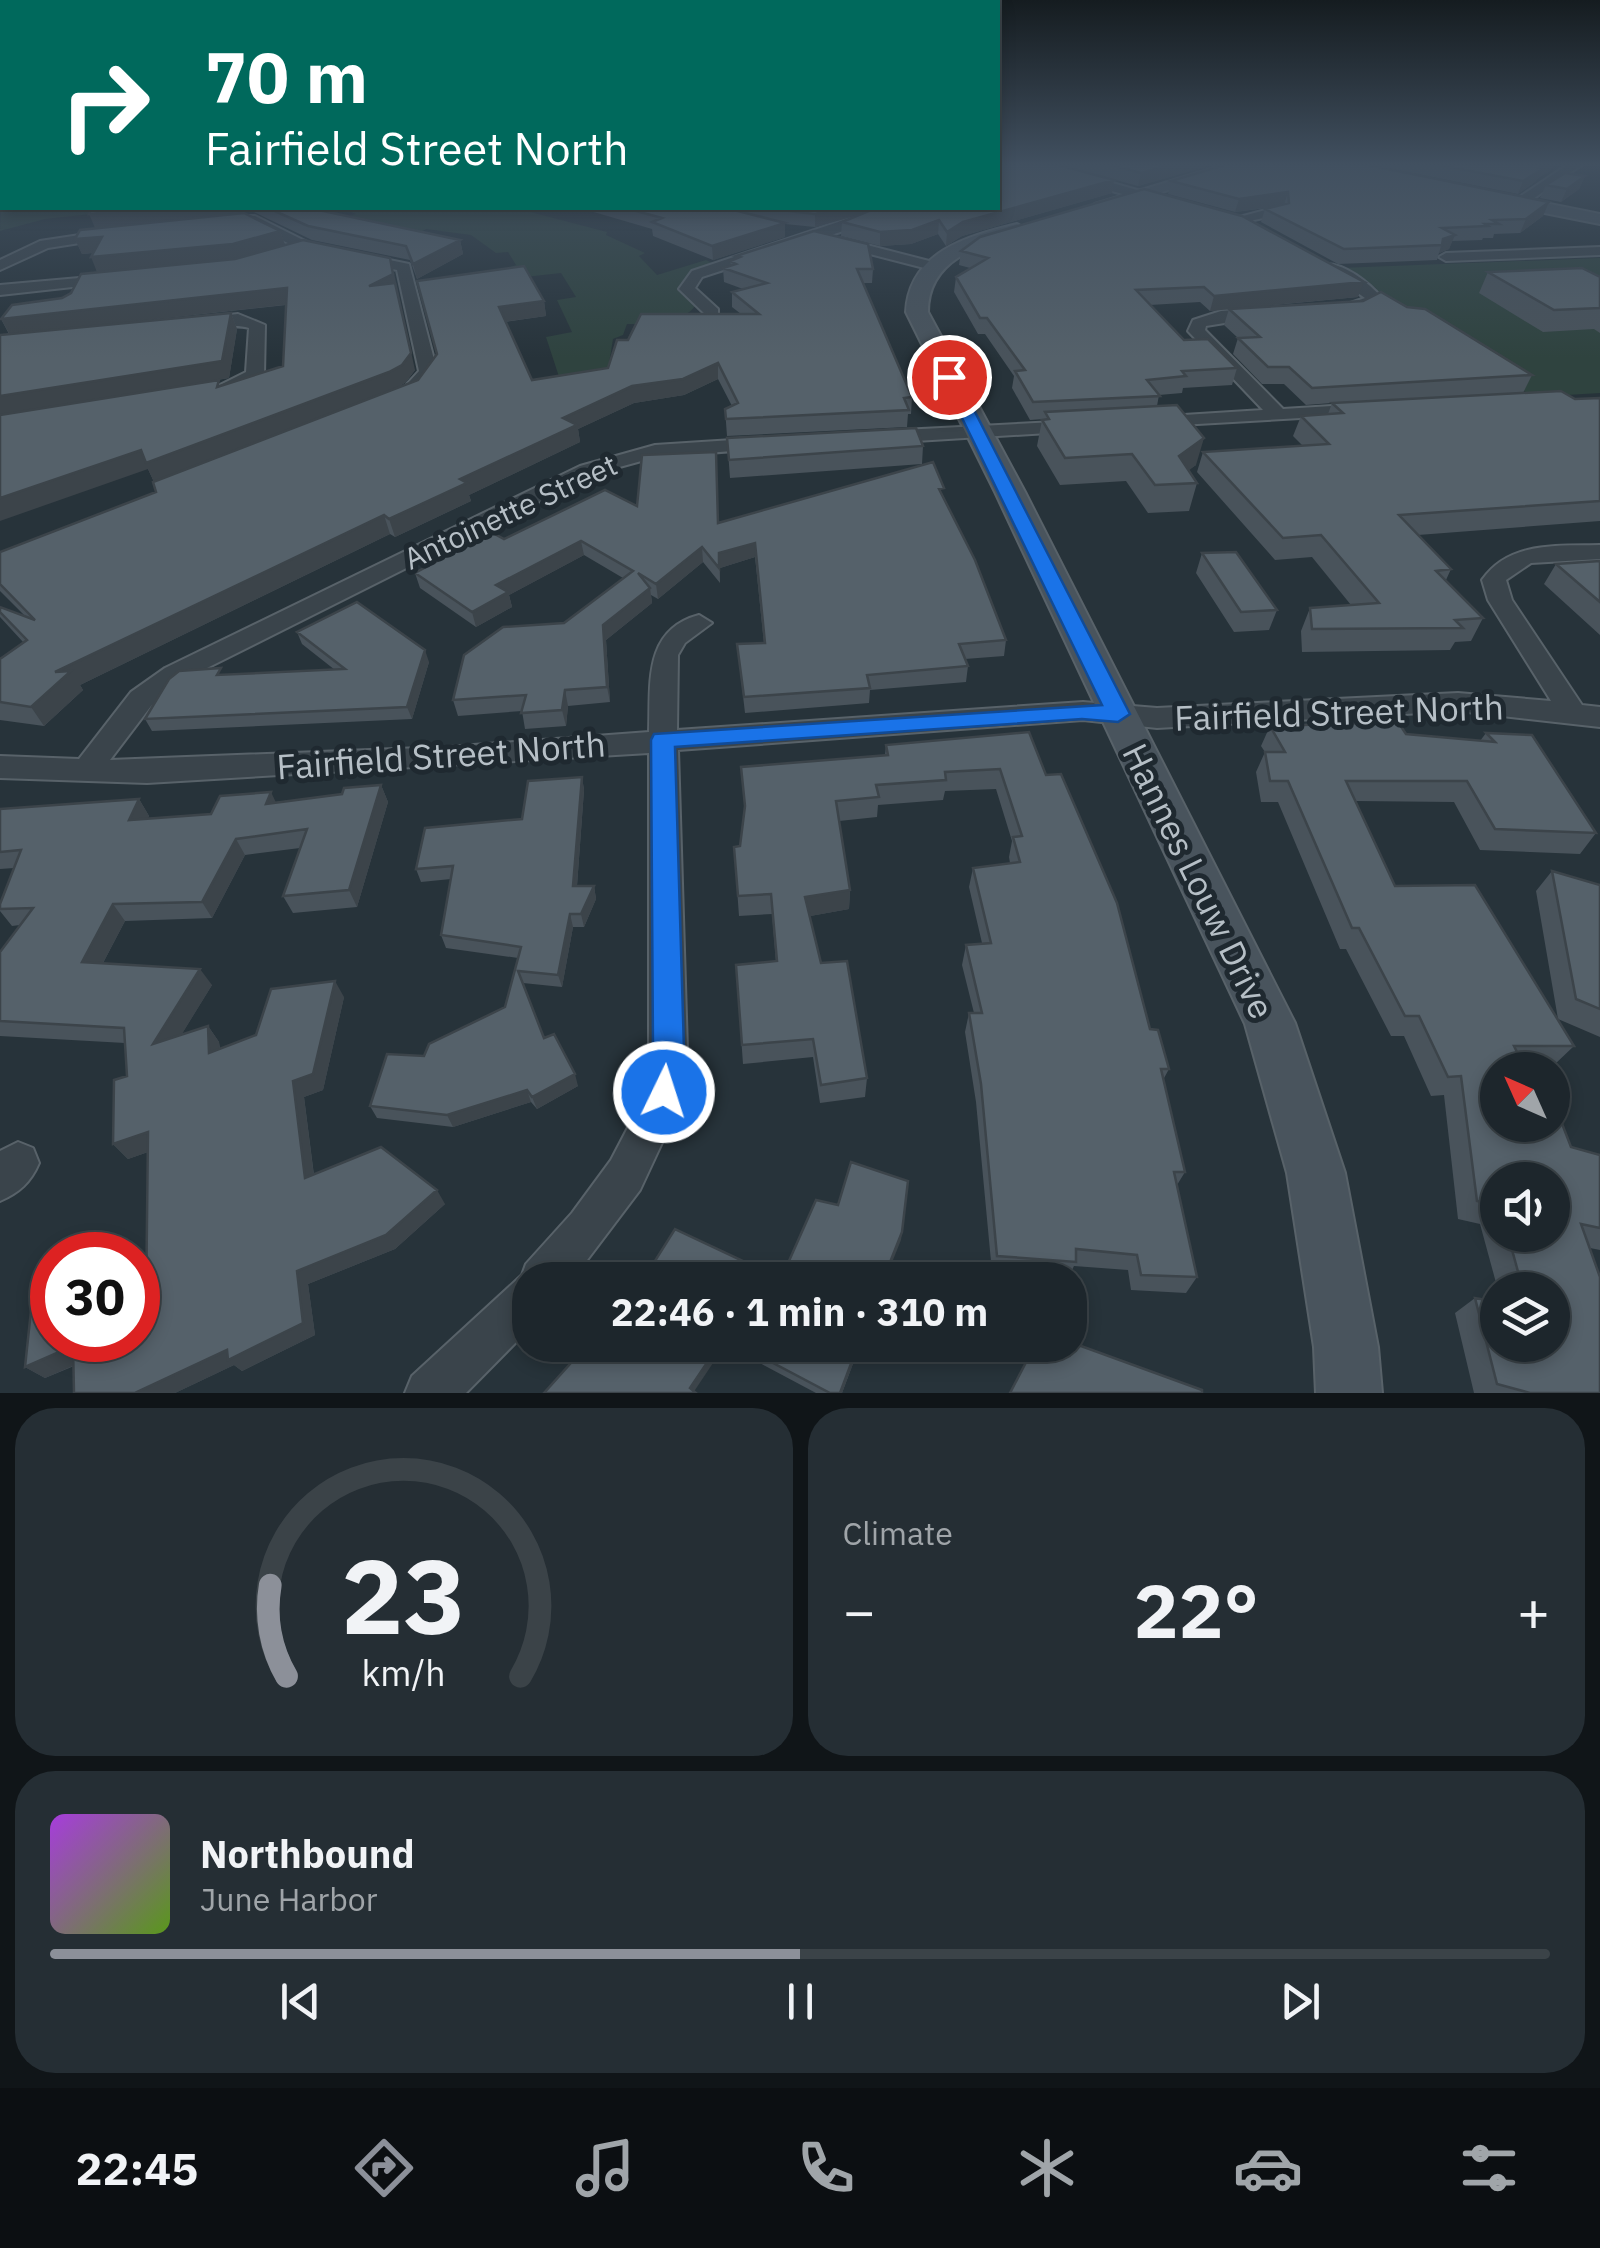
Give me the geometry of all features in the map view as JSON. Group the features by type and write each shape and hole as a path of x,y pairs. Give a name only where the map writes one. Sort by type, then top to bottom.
{"street":[{"path":"271,228 308,247 404,267 428,370 416,389 387,404"},
{"path":"783,228 932,266 981,240 1022,228"},
{"path":"712,312 687,288 697,274 837,228"},
{"path":"1253,228 1265,233"},
{"path":"0,266 53,242 124,232"},
{"path":"278,257 308,247"},
{"path":"1446,257 1600,251"},
{"path":"1307,255 1356,282 1374,298 1363,307 1325,310"},
{"name":"Hannes Louw Drive","path":"932,266 919,287 917,312 1270,1024 1320,1191 1346,1347 1349,1393"},
{"path":"0,290 129,277"},
{"path":"1278,415 1196,328 1201,321 1221,316 1287,312"},
{"path":"174,326 238,319 257,325 252,379 197,395"},
{"path":"1123,424 1390,409"},
{"path":"862,438 1088,426"},
{"name":"Antoinette Street","path":"86,771 140,699 174,674 587,470 656,451 786,442"},
{"path":"1586,715 1500,600 1494,580 1504,566 1524,558 1600,552"},
{"path":"557,1262 630,1171 651,1132 664,1092 668,1050 663,740 668,648 700,623"},
{"name":"Fairfield Street North","path":"0,767 147,772 447,757 1082,712 1157,718 1458,702 1586,715"},
{"path":"429,1393 512,1313"}],"green space":[{"path":"369,228 592,228 645,253 639,256 657,275 706,260 714,264 691,273 680,284 681,292 696,305 689,312 664,322 627,324 623,335 613,339 608,370 563,389 546,337 572,332 557,300 576,297 561,273 516,278 508,268 516,265 508,252 496,253 471,235 426,229 413,236"},
{"path":"1600,258 1600,393 1533,397 1466,351 1384,304 1376,288 1340,268"}],"building":[{"path":"318,228 403,228 460,240 413,264 406,246"},
{"path":"667,228 769,228 712,246"},
{"path":"865,228 917,228 912,230 880,232"},
{"path":"1011,228 1264,228 1364,282 1214,296 1204,287 1136,290 1184,340 1208,339 1237,368 1182,371 1186,376 1147,380 1160,396 1033,402 1015,371 1025,370 987,318 980,318 956,277 988,258 961,251 980,237"},
{"path":"1303,228 1442,228 1455,235 1443,239 1442,245 1344,249"},
{"path":"80,230 280,231 233,244 91,257 102,237 75,239"},
{"path":"814,231 868,244 873,269 857,269 912,397 904,398 909,410 726,419 725,409 738,403 718,363 683,379 632,386 563,418 577,425 460,479 467,483 389,519 384,515 55,672 71,671 31,707 0,702 0,659 27,640 0,612 0,607 35,620 0,584 0,552 156,492 153,482 418,380 437,354 417,281 524,266 544,301 499,307 532,380 608,368 617,340 628,340 641,314 759,314 732,292 767,283 723,268 736,264 730,261 740,257 736,256"},
{"path":"303,240 390,258 393,274 369,286 395,283 411,353 402,365 146,463 141,450 0,498 0,415 219,380 217,387 283,366 287,288 1,319 12,305 62,298 71,293 81,274 235,259"},
{"path":"1582,268 1600,277 1600,308 1554,310 1488,272"},
{"path":"1381,292 1407,307 1425,309 1532,375 1312,388 1289,367 1268,367 1238,338 1260,337 1229,309 1363,301"},
{"path":"231,313 222,361 0,396 0,335"},
{"path":"1561,391 1575,399 1600,398 1600,501 1399,515 1451,569 1436,571 1483,618 1455,620 1463,628 1312,629 1310,608 1379,603 1321,535 1283,538 1203,452 1329,444 1301,416 1343,413 1332,403"},
{"path":"1177,405 1204,438 1179,456 1197,483 1155,485 1132,454 1065,458 1042,420 1049,419 1045,412"},
{"path":"916,428 923,446 729,460 727,438"},
{"path":"716,452 718,523 933,462 944,488 939,489 975,560 1006,640 959,644 968,666 867,675 870,688 744,697 737,644 765,643 755,543 719,553 719,568 702,547 656,584 638,573 650,588 603,625 607,687 565,690 562,710 521,713 526,695 453,700 464,655 503,627 564,623 633,571 581,541 496,585 508,592 472,612 415,573 491,532 504,539 605,490 637,506 642,455"},
{"path":"1236,552 1277,610 1241,612 1202,553"},
{"path":"1600,561 1600,602 1556,564"},
{"path":"357,602 425,650 407,707 145,719 169,679 179,671 221,668 217,675 345,669 297,632"},
{"path":"1398,722 1406,734 1495,742 1486,733 1532,735 1596,833 1495,829 1467,781 1346,781 1395,886 1475,885 1574,1046 1514,1046 1517,1052 1480,1052 1480,1142 1569,1142 1571,1147 1600,1155 1600,1228 1581,1224 1600,1277 1600,1393 1530,1393 1497,1384 1491,1362 1570,1362 1570,1272 1518,1272 1513,1252 1570,1252 1570,1162 1480,1162 1480,1202 1477,1201 1461,1076 1448,1077 1419,1016 1405,1016 1359,928 1352,928 1288,781 1270,781 1265,752 1285,752 1270,726"},
{"path":"1029,732 1046,775 1061,774 1117,903 1150,1029 1158,1030 1169,1069 1161,1069 1185,1172 1174,1172 1197,1277 1141,1275 1137,1255 1076,1249 1076,1262 997,1256 981,1084 969,1013 982,1013 966,945 991,943 973,868 1020,862 1013,837 1022,836 1000,769 945,772 946,780 876,785 879,797 836,801 850,890 805,897 821,963 847,961 867,1078 821,1085 813,1039 742,1045 736,965 777,961 771,894 738,896 734,847 740,846 745,806 741,767 888,755 886,745"},
{"path":"582,777 573,886 594,886 581,914 570,914 558,975 518,971 544,1038 554,1034 575,1074 532,1097 527,1090 447,1115 370,1106 387,1054 424,1056 429,1044 505,1007 521,947 441,935 453,866 416,869 425,828 522,819 528,781"},
{"path":"381,785 349,890 283,896 307,829 236,839 202,902 113,904 82,962 200,969 153,1044 208,1026 209,1053 256,1035 271,989 335,981 313,1074 293,1081 305,1178 381,1147 437,1190 386,1235 297,1271 303,1323 228,1360 227,1350 135,1393 74,1393 73,1362 160,1362 160,1232 147,1232 148,1132 113,1144 114,1080 127,1076 124,1028 0,1021 0,952 33,908 0,909 21,850 0,852 0,809 139,799 129,820 211,814 220,796 271,792 266,804 342,794 344,788"},
{"path":"1552,871 1600,885 1600,1009 1576,999"},
{"path":"851,1162 908,1181 902,1232 890,1262 789,1262 816,1200 838,1205"},
{"path":"675,1229 745,1262 654,1262"},
{"path":"30,1320 30,1362 36,1362 25,1367"},
{"path":"1087,1348 1202,1390 1202,1393 1010,1393 1026,1362 1087,1362"},
{"path":"572,1362 708,1362 690,1388 696,1393 544,1393"},
{"path":"771,1362 852,1362 840,1393 830,1393"}],"route":[{"path":"664,1092 668,1050 663,740 1082,712 1118,714 949,377"}]}
